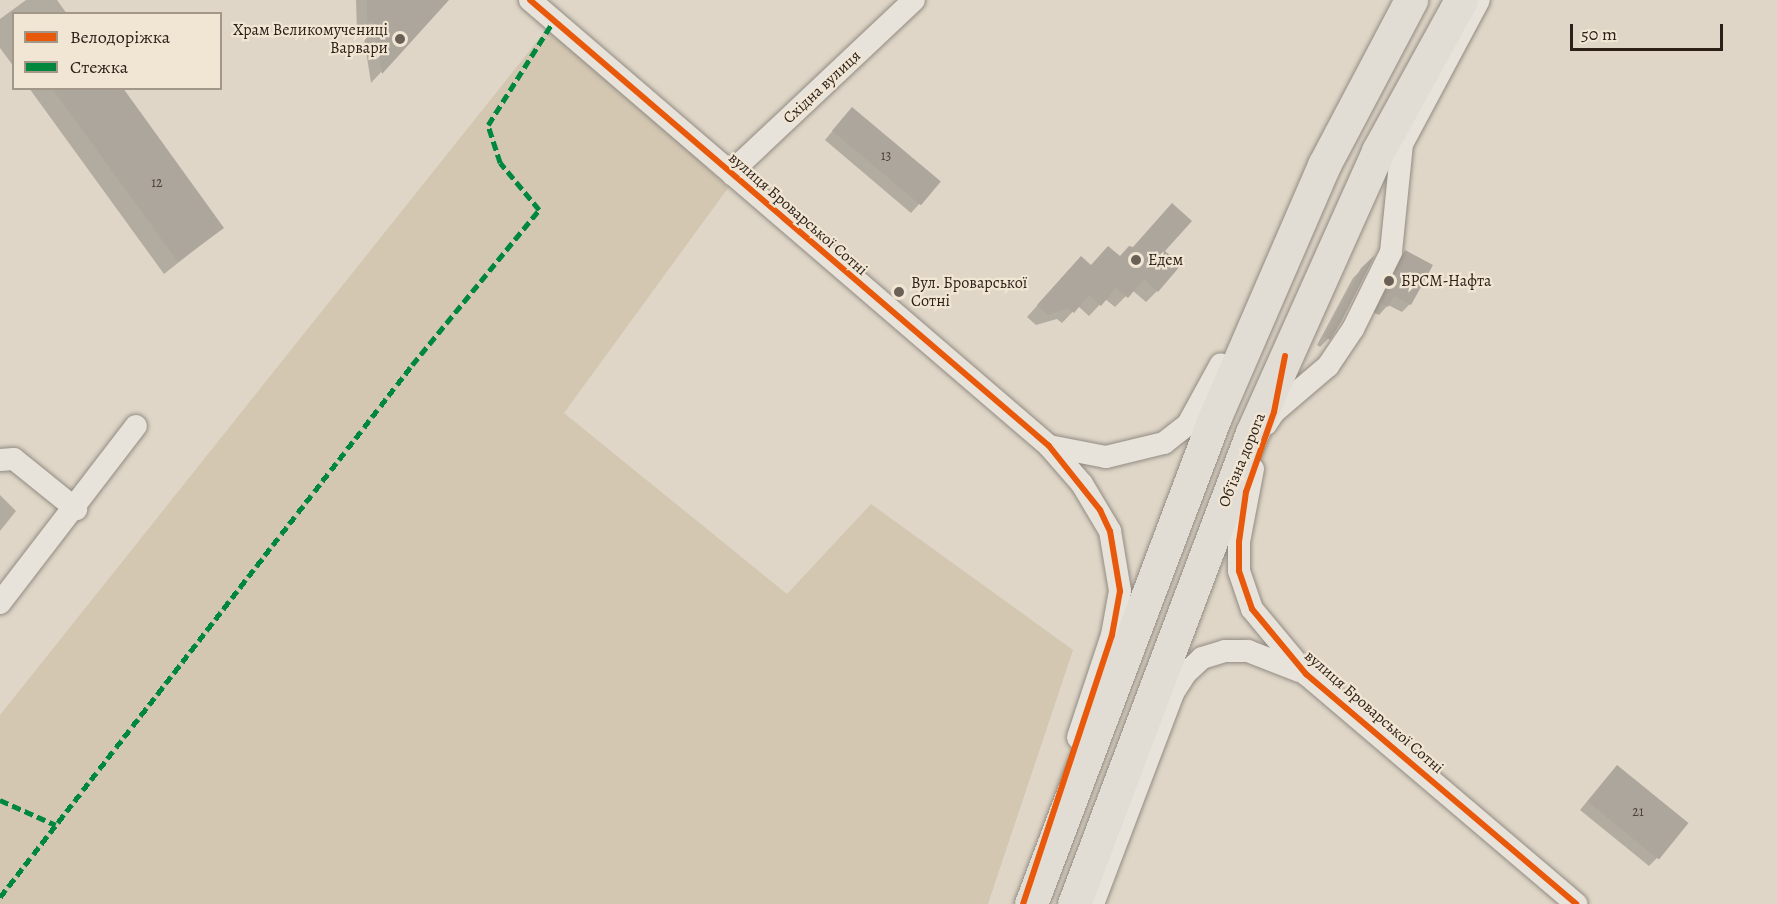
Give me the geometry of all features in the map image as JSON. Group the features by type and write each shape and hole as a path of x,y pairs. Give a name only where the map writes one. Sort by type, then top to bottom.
{"highway":[{"name":"Обʼїзна дорога","path":"1074,904 1232,486 1285,356 1378,151 1461,0"},
{"path":"1031,904 1215,417 1324,165 1404,11"}],"street":[{"name":"вулиця Броварської Сотні","path":"530,0 1049,446 1100,510 1110,531 1120,591 1112,635 1023,904"},
{"name":"Східна вулиця","path":"733,175 742,162 914,0"},
{"path":"1232,486 1274,412 1328,366 1353,329 1391,252 1397,215 1402,144 1479,0"},
{"path":"1049,446 1106,457 1126,454 1164,442 1188,424 1210,388 1307,170 1404,11"},
{"name":"вулиця Броварської Сотні","path":"1285,356 1274,412 1246,492 1239,571 1252,609 1305,674 1576,904"},
{"path":"0,603 76,509 136,426"},
{"path":"0,460 14,459 76,509"},
{"name":"вулиця Броварської Сотні","path":"1093,904 1173,693 1186,673 1202,658 1225,651 1248,651 1305,674"}],"shaded area":[{"path":"554,20 728,188 564,413 787,594 871,504 1073,650 988,904 0,904 0,715"}],"building":[{"name":"Храм Великомучениці Варвари","path":"367,0 449,0 382,74 374,22 367,22"},
{"path":"53,90 124,90 224,228 178,262"},
{"path":"852,107 941,182 921,205 832,131"},
{"name":"Едем","path":"1172,203 1192,221 1165,251 1181,265 1158,292 1144,279 1128,298 1116,288 1101,306 1089,295 1074,313 1068,308 1048,315 1037,305 1081,256 1091,265 1108,246 1120,256 1129,246 1133,247"},
{"path":"1405,250 1433,265 1411,305 1394,296 1388,307 1381,303"},
{"path":"1375,255 1330,340 1324,336 1361,268"},
{"path":"1617,765 1688,823 1659,859 1587,802"}],"marked path":[{"path":"0,897 412,365 539,210 500,163 488,125 554,20"},
{"path":"0,800 56,825"}],"cycle path":[{"path":"530,0 1049,446 1100,510 1110,531 1120,591 1112,635 1023,904"},
{"path":"1285,356 1274,412 1246,492 1239,542 1239,571 1252,609 1306,674 1576,904"}],"place":[{"name":"Храм Великомучениці Варвари","path":"400,39"},
{"name":"Едем","path":"1136,260"},
{"name":"БРСМ-Нафта","path":"1389,281"},
{"name":"Вул. Броварської Cотні","path":"899,292"}]}
